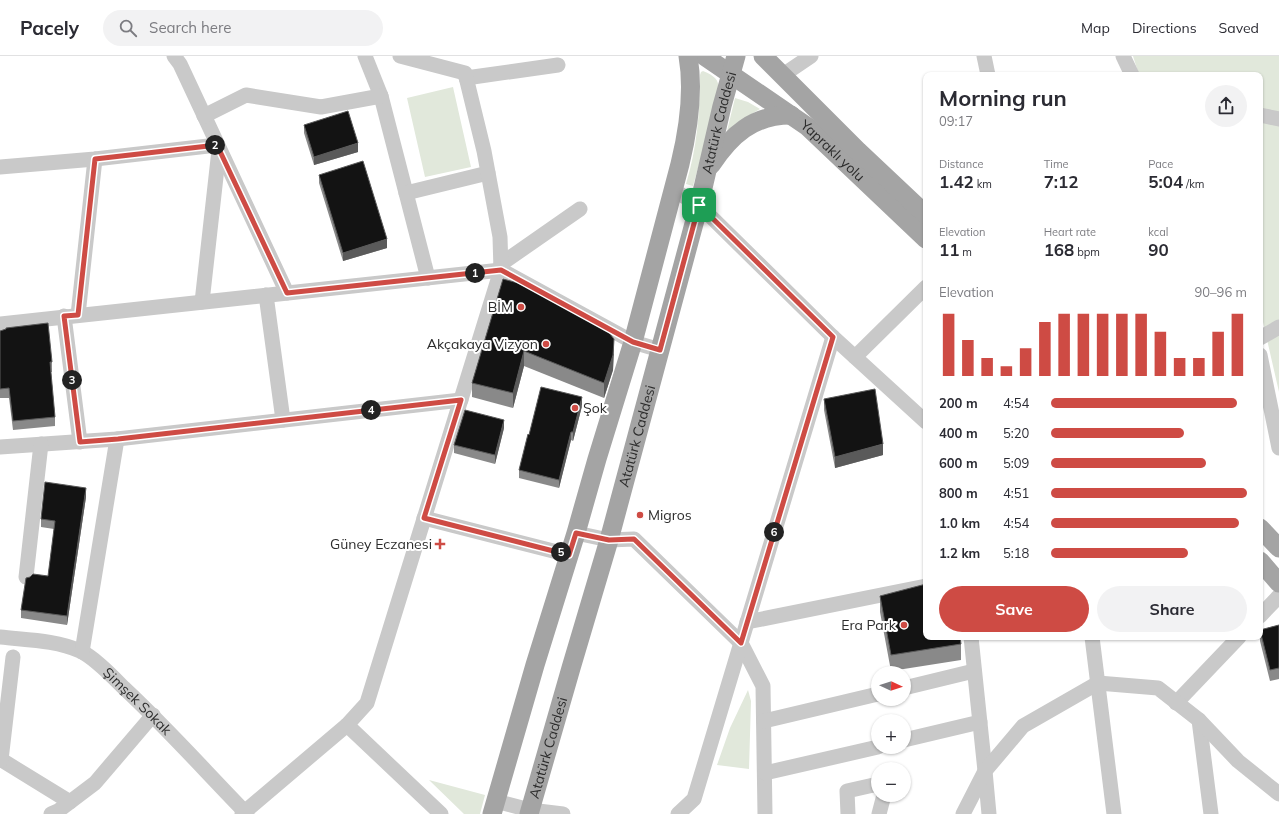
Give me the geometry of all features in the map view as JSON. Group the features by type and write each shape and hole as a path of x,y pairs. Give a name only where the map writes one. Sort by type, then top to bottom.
{"main road":[{"name":"Atatürk Caddesi","path":"493,807 633,342 684,150 689,105 690,81 688,56"},
{"name":"Yapraklı yolu","path":"704,56 808,127 923,236"},
{"name":"Atatürk Caddesi","path":"530,812 609,540 699,205 730,74 736,56"},
{"path":"763,56 858,151 923,212"},
{"path":"707,171 725,146 746,127 771,116 791,115"},
{"path":"1263,531 1279,548"},
{"path":"1263,564 1279,583"}],"street":[{"path":"174,56 180,64 287,293"},
{"path":"365,56 381,96 428,278"},
{"path":"244,813 347,725 367,703 501,267 500,237 484,151 465,73 400,56"},
{"path":"783,75 810,56"},
{"path":"984,56 987,72"},
{"path":"1123,56 1131,72"},
{"path":"466,78 558,65"},
{"path":"204,116 246,95 320,107 381,96"},
{"path":"1263,116 1279,119"},
{"path":"0,167 218,147"},
{"path":"202,302 218,147"},
{"path":"80,442 71,316 95,159"},
{"path":"406,193 488,173"},
{"path":"673,190 699,205 833,337 923,419"},
{"path":"0,324 428,278 501,267 580,209"},
{"path":"501,267 633,342 660,350"},
{"path":"855,357 923,290"},
{"path":"266,295 283,420"},
{"path":"1263,336 1279,327"},
{"path":"678,814 694,799 833,337"},
{"path":"1263,370 1279,448"},
{"path":"0,447 118,439 461,400"},
{"path":"82,652 118,439"},
{"path":"26,578 41,444"},
{"path":"424,518 569,555"},
{"path":"576,533 609,540 634,539 741,643 763,686 765,814"},
{"path":"747,622 923,587"},
{"path":"1263,613 1279,596"},
{"name":"Şimşek Sokak","path":"0,637 47,642 82,652 118,681 153,714 244,813"},
{"path":"971,640 989,814"},
{"path":"1092,640 1114,814"},
{"path":"1176,703 1237,640"},
{"path":"13,657 0,759 70,802"},
{"path":"911,686 974,671"},
{"path":"963,814 985,771 1023,726 1098,683 1158,688 1199,720 1238,761 1279,794"},
{"path":"764,721 871,696"},
{"path":"51,814 58,811 95,782 153,714"},
{"path":"1199,720 1211,814"},
{"path":"911,738 980,722"},
{"path":"347,725 441,814"},
{"path":"765,773 871,748"},
{"path":"848,814 847,791 871,786"},
{"path":"880,814 883,802"},
{"path":"493,807 530,812 563,814"}],"shaded area":[{"path":"1133,56 1279,56 1279,392 1263,322 1263,72 1138,72"},
{"path":"703,71 716,79 718,82 718,89 717,100 693,186 686,184 693,157 698,116 700,75"},
{"path":"453,87 471,167 425,177 407,98"},
{"path":"735,98 748,102 760,109 738,122 727,131"},
{"path":"748,690 751,701 749,769 717,765 730,728"},
{"path":"429,780 485,795 480,814 464,814"}],"building":[{"path":"348,111 358,143 314,157 304,125"},
{"path":"363,161 387,239 343,253 319,175"},
{"name":"Akçakaya Vizyon","path":"503,279 518,283 602,324 614,339 613,355 604,383 524,351 513,393 472,383"},
{"path":"48,323 55,417 13,421 9,388 0,389 0,331 6,328"},
{"path":"541,387 582,397 573,432 571,432 559,480 519,470"},
{"path":"875,389 883,444 835,457 824,399"},
{"path":"465,410 504,420 495,455 454,445"},
{"path":"45,482 86,488 67,616 21,610 26,578 33,574 48,576 55,521 41,519"},
{"path":"923,585 923,640 960,640 961,644 891,655 880,596"},
{"path":"1279,625 1279,668 1270,670 1262,640 1263,629"}],"place":[{"name":"BİM","path":"521,307"},
{"name":"Akçakaya Vizyon","path":"546,344"},
{"name":"Şok","path":"575,408"},
{"name":"Migros","path":"640,515"},
{"name":"Güney Eczanesi","path":"440,544"},
{"name":"Era Park","path":"904,625"}],"route":[{"path":"217,145 287,293 501,270 633,342 660,350 699,205 833,337 741,643 634,539 609,540 576,533 569,555 424,518 461,400 80,442 64,316 78,315 95,159 217,145"}]}
